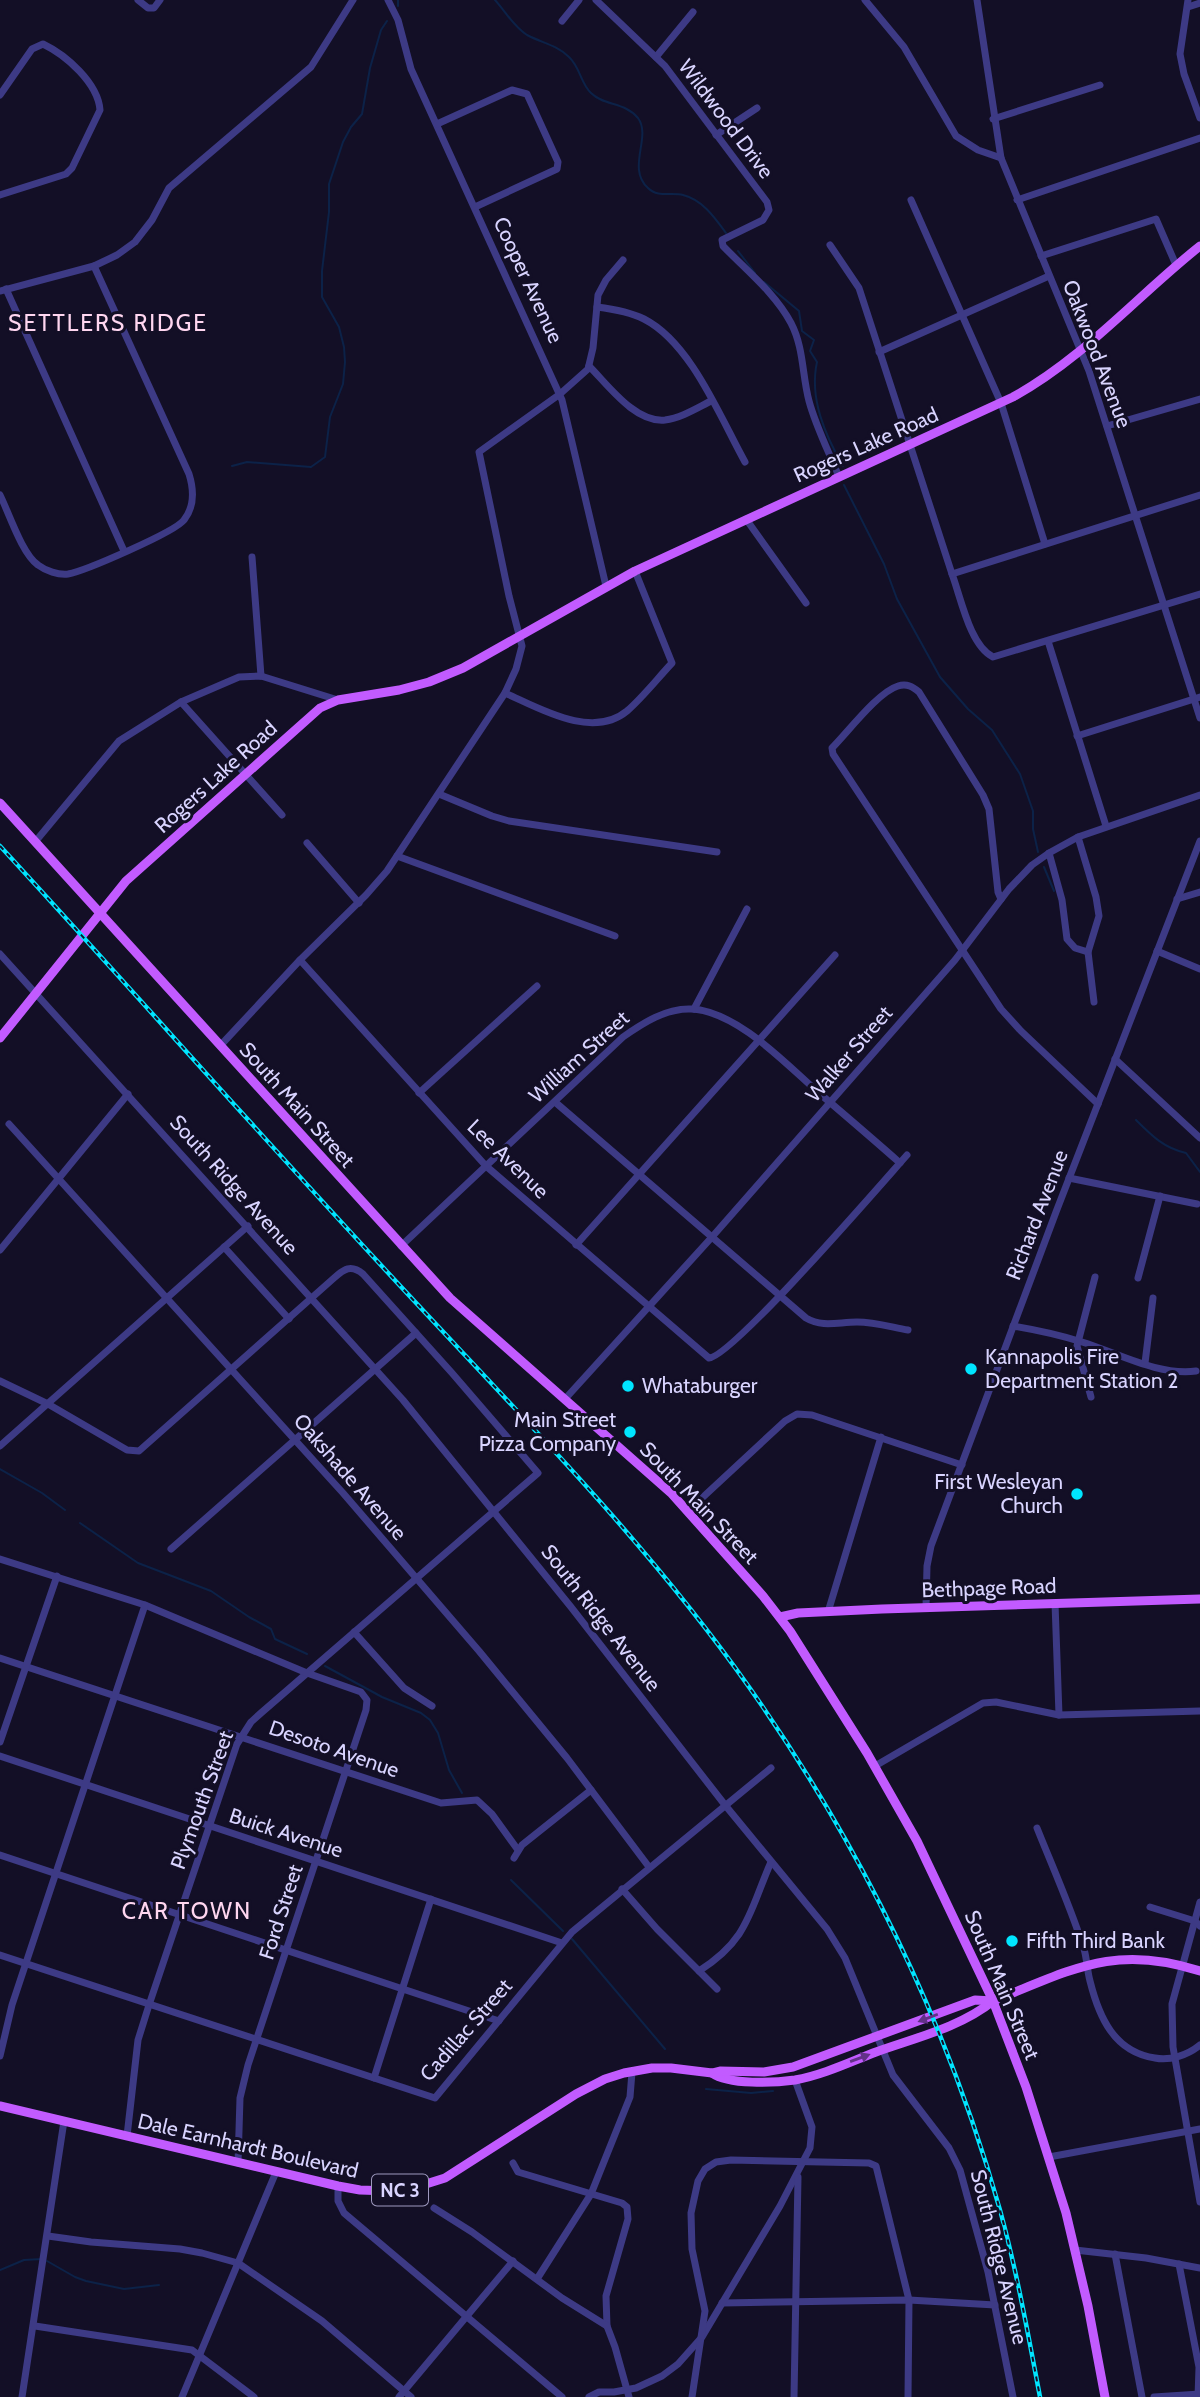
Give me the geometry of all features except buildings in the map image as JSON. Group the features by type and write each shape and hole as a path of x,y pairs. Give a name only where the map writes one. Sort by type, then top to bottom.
{"main road":[{"name":"Rogers Lake Road","path":"0,1038 131,876 320,708 338,700 429,682 463,668 635,571 1042,382 1081,352 1200,246"},
{"name":"South Main Street","path":"0,803 450,1298 645,1469 688,1511 780,1617 875,1766 940,1884 993,2001 1049,2157 1075,2250 1105,2397"},
{"name":"Bethpage Road","path":"780,1617 798,1613 926,1607 1200,1599"},
{"name":"Dale Earnhardt Boulevard","path":"712,2073 719,2078 751,2082 795,2080 816,2074 979,2012 993,2001 1104,1960 1147,1958 1200,1971"},
{"name":"Dale Earnhardt Boulevard","path":"0,2106 338,2186 360,2190 410,2189 461,2169 605,2079 632,2071 671,2068 712,2073 764,2072 793,2067 975,2000 993,2001"},
{"path":"795,2080 798,2073 830,2055"}],"street":[{"path":"138,0 148,8 154,8 160,0"},
{"path":"124,551 3,290 94,266 117,255 135,242 152,220 169,188 311,67 353,0"},
{"name":"Cooper Avenue","path":"388,0 398,20 411,69 560,394 606,586"},
{"path":"562,21 579,0"},
{"name":"Wildwood Drive","path":"596,0 656,57 761,194 769,210 762,220 722,240 723,246 767,290 792,325 801,348 809,401 839,477"},
{"path":"865,0 904,47 956,136 978,150 1001,158"},
{"name":"Oakwood Avenue","path":"977,0 1001,158 1081,352 1197,698 1200,718"},
{"path":"1200,3 1188,3 1180,54 1184,74 1200,118"},
{"path":"656,57 693,12"},
{"path":"0,95 32,49 43,44 62,55 82,75 99,100 100,110 72,168 66,174 0,195"},
{"path":"993,118 1100,85"},
{"path":"437,124 512,90 527,94 558,162 557,169 475,207"},
{"path":"716,135 757,108"},
{"path":"1017,200 1200,138"},
{"path":"911,200 1001,403 1045,544"},
{"path":"1041,256 1156,219 1176,265"},
{"path":"830,245 859,288 952,574 982,650 993,657 1200,594"},
{"path":"220,1046 300,960 359,903 397,856 505,694 522,652 479,453 578,380 589,366 598,295 606,280 623,260"},
{"path":"0,495 28,554 44,569 61,574 75,572 180,525 192,506 192,484 94,266"},
{"path":"879,352 1049,276"},
{"path":"597,307 615,309 644,319 671,338 686,356 745,462"},
{"path":"589,366 634,410 648,418 662,421 678,417 711,401"},
{"path":"1107,426 1200,399"},
{"path":"952,574 1200,495"},
{"path":"746,519 806,603"},
{"path":"252,557 261,676"},
{"path":"505,694 576,721 601,723 617,718 627,711 672,663 635,571"},
{"path":"1048,641 1107,826"},
{"path":"35,842 119,741 181,702 240,677 261,676 338,700"},
{"path":"1001,899 990,815 983,794 925,700 914,687 899,685 889,691 832,748 833,754 992,996 1013,1023 1098,1104"},
{"path":"1077,736 1197,698"},
{"path":"181,702 282,815"},
{"path":"439,794 509,821 717,852"},
{"name":"Walker Street","path":"565,1399 712,1237 963,949 1001,899 1032,865 1078,837 1200,795"},
{"path":"1078,837 1099,916 1088,952 1094,1002"},
{"name":"Richard Avenue","path":"926,1607 927,1566 931,1546 1069,1178 1200,841"},
{"path":"307,843 359,903"},
{"path":"1049,853 1062,900 1067,939 1075,948 1088,952"},
{"path":"397,856 615,936"},
{"path":"1177,899 1200,892"},
{"path":"747,909 694,1009 719,1016 759,1041 900,1163"},
{"path":"1157,951 1200,969"},
{"name":"South Ridge Avenue","path":"0,954 375,1368 494,1510 725,1805 839,1945 881,2050 901,2088 949,2148 960,2170 995,2305 1013,2397"},
{"path":"576,1245 835,955"},
{"name":"Lee Avenue","path":"300,960 486,1166 703,1354 714,1357 780,1296"},
{"path":"419,1093 537,986"},
{"name":"William Street","path":"401,1246 623,1037 640,1025 676,1010 694,1009"},
{"path":"1115,1059 1200,1138"},
{"path":"0,1250 128,1094"},
{"path":"555,1102 815,1323 865,1323 908,1330"},
{"name":"Oakshade Avenue","path":"9,1124 295,1440 479,1651 649,1867"},
{"path":"780,1296 907,1155"},
{"path":"1069,1178 1197,1204"},
{"path":"1138,1278 1160,1196"},
{"path":"0,1446 248,1226"},
{"path":"224,1247 289,1319"},
{"path":"0,1381 48,1404 127,1450 139,1451 342,1271 352,1267 363,1274 416,1333 171,1549"},
{"path":"1091,1396 1077,1340 1095,1277"},
{"path":"1145,1363 1153,1298"},
{"path":"1013,1326 1077,1340 1182,1373 1196,1371"},
{"name":"Plymouth Street","path":"127,2136 138,2040 241,1736 251,1722 538,1474 416,1333"},
{"path":"688,1511 785,1421 797,1414 827,1419 962,1465"},
{"path":"828,1612 881,1437"},
{"path":"0,1570 1,1559 145,1605 307,1673"},
{"path":"0,1742 57,1576"},
{"path":"1055,1603 1059,1715"},
{"path":"0,2056 12,2005 145,1605"},
{"path":"354,1632 404,1688 432,1706"},
{"name":"Desoto Avenue","path":"0,1658 441,1803 477,1800 492,1814 518,1850"},
{"name":"Ford Street","path":"237,2163 240,2098 367,1700 361,1692 307,1673"},
{"path":"875,1766 983,1703 996,1702 1059,1715 1200,1711"},
{"name":"Buick Avenue","path":"0,1756 562,1943"},
{"name":"Cadillac Street","path":"0,1955 435,2098 562,1943 593,1912 771,1768"},
{"path":"513,1858 518,1850 591,1790"},
{"path":"1037,1828 1084,1950 1090,1981 1104,2019 1117,2040 1143,2055 1162,2059 1175,2057 1200,2045"},
{"path":"0,1855 499,2021"},
{"path":"699,1972 725,1952 742,1931 756,1904 771,1861"},
{"path":"622,1889 716,1989"},
{"path":"373,2078 431,1899"},
{"path":"1200,1902 1197,1923 1172,2004 1171,2022 1200,2202"},
{"path":"1150,1907 1197,1923"},
{"path":"537,2279 591,2194 630,2097 632,2071"},
{"path":"589,2397 599,2392 628,2393 653,2380 671,2370 702,2337 798,2175 811,2143 813,2130 795,2080"},
{"path":"22,2397 35,2326 64,2121"},
{"path":"1049,2157 1200,2129"},
{"path":"692,2397 705,2311 690,2229 698,2181 705,2169 712,2163 731,2160 869,2163 876,2166 909,2301 908,2397"},
{"path":"513,2163 517,2172 622,2203 627,2207 629,2212 606,2296 607,2326 628,2393"},
{"path":"182,2397 276,2172"},
{"path":"794,2397 798,2175"},
{"path":"338,2186 338,2201 344,2213 562,2397"},
{"path":"434,2208 472,2232 584,2313 607,2326"},
{"path":"48,2236 180,2249 238,2263 322,2321 402,2394 411,2397"},
{"path":"1075,2250 1200,2268"},
{"path":"1115,2254 1142,2397"},
{"path":"402,2394 513,2262"},
{"path":"1154,2397 1198,2395 1199,2367 1179,2264"},
{"path":"722,2303 909,2301 995,2305"},
{"path":"35,2326 188,2349 199,2354 254,2397"}],"waterway":[{"path":"398,0 398,6"},
{"path":"495,0 527,35 569,57 591,93 627,109 638,118 642,126 639,171 648,188 656,193 683,195 697,201 708,210 726,233"},
{"path":"232,466 247,462 311,467 325,457 330,417 343,384 345,362 339,327 322,297 329,184 343,142 362,114 370,68 381,30 387,21"},
{"path":"738,251 755,273"},
{"path":"764,282 799,311 802,331 814,340 810,351 817,362 817,403 830,442 843,466"},
{"path":"844,485 884,564 897,599 940,677 968,709 992,730 1020,774 1033,811 1033,829 1038,852"},
{"path":"1044,867 1054,891"},
{"path":"1136,1120 1165,1145 1186,1153 1200,1172"},
{"path":"0,1469 42,1493 65,1510"},
{"path":"80,1523 138,1563 211,1591 271,1629 275,1639 307,1654"},
{"path":"325,1666 382,1697 421,1713 430,1720 438,1733 449,1770 462,1793"},
{"path":"511,1880 563,1931"},
{"path":"572,1939 665,2049"},
{"path":"706,2089 751,2093 773,2091"},
{"path":"0,2270 24,2260 42,2259"},
{"path":"47,2261 86,2281 124,2289 159,2285"}],"railway":[{"path":"0,846 618,1522 707,1631 790,1747 864,1873 897,1938 954,2072 979,2140 1000,2210 1040,2397"}],"place":[{"name":"Kannapolis Fire Department Station 2","path":"971,1369"},
{"name":"Whataburger","path":"628,1386"},
{"name":"Main Street Pizza Company","path":"630,1432"},
{"name":"First Wesleyan Church","path":"1077,1494"},
{"name":"Fifth Third Bank","path":"1012,1941"}],"district":[{"name":"SETTLERS RIDGE","path":"108,323"},
{"name":"CAR TOWN","path":"187,1911"}]}
